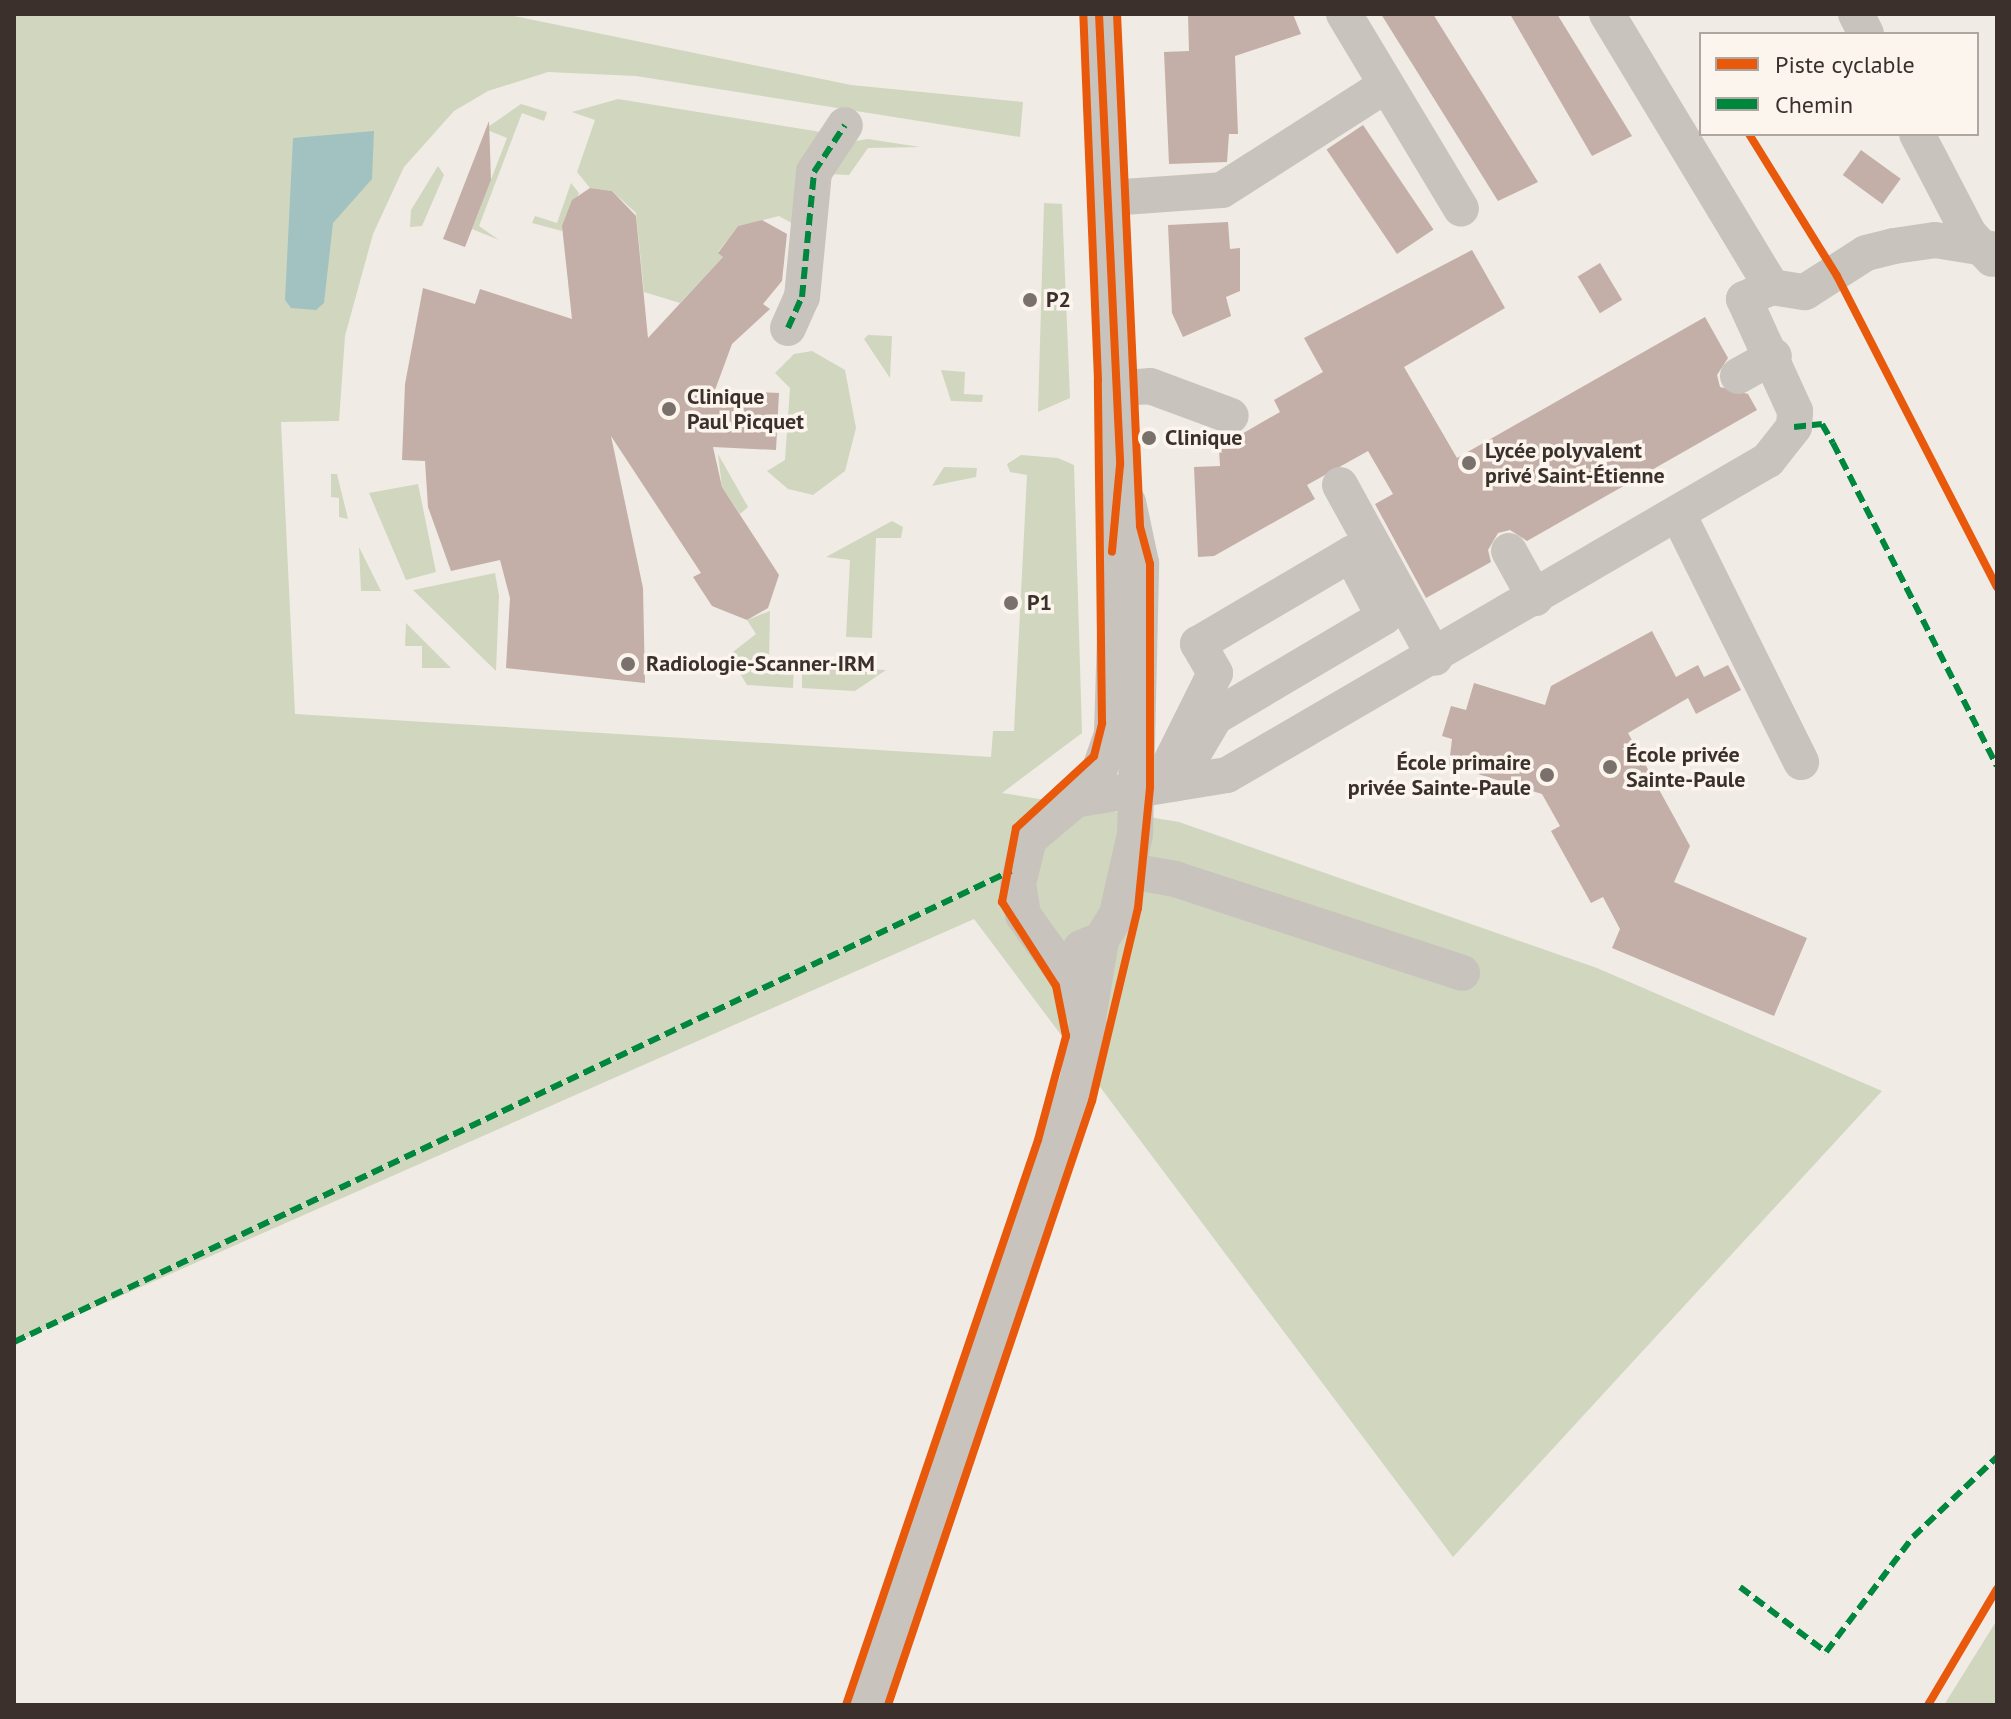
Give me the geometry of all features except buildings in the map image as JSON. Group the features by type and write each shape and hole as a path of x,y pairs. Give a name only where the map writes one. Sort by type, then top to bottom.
{"street":[{"path":"1089,1026 1074,986 1038,942 1018,899 1018,868 1029,839 1066,808 1106,764 1120,465 1099,14"},
{"path":"1344,14 1383,87 1461,209"},
{"path":"1607,14 1772,287"},
{"path":"1856,14 1865,32"},
{"path":"1109,198 1222,190 1383,87"},
{"path":"788,328 802,297 814,172 845,125"},
{"path":"1918,136 1992,255"},
{"path":"1101,940 1070,945 1039,901 1040,858 1066,808 1158,786 1227,775 1435,658 1678,514 1782,447 1795,411 1777,364 1744,299 1772,287 1805,292 1866,253 1894,246 1935,240 1992,255"},
{"path":"1742,383 1777,364"},
{"path":"1116,388 1150,386 1231,416"},
{"path":"1120,465 1141,563 1158,786"},
{"path":"1340,485 1435,658"},
{"path":"1678,514 1801,762"},
{"path":"1509,551 1535,598"},
{"path":"867,1705 1078,1079 1101,940 1130,871 1158,786 1215,673 1198,644 1351,554 1384,617 1215,717 1158,786"},
{"path":"1130,871 1175,879 1462,973"}],"green space":[{"path":"14,14 504,14 851,85 1023,102 1020,137 636,76 548,72 488,91 454,111 404,167 373,234 345,336 339,421 281,422 295,714 991,757 993,731 1014,731 1027,475 1010,472 1007,464 1021,455 1058,458 1074,465 1082,733 1002,793 1179,822 1597,968 1882,1091 1453,1557 974,919 14,1343"},
{"path":"618,99 821,132 806,154 797,226 779,216 738,226 718,252 723,257 680,303 644,292 636,213 612,191 590,188 577,172 595,120 572,112"},
{"path":"521,104 547,112 544,121 522,113 479,226 499,240 472,229 507,138 485,129"},
{"path":"868,139 920,147 868,148 849,175 826,174 855,141"},
{"path":"438,166 444,175 422,226 410,227 411,210"},
{"path":"571,183 579,193 562,231 532,223 535,216 557,223"},
{"path":"1044,203 1062,204 1070,398 1038,412"},
{"path":"868,335 892,336 890,378 864,339"},
{"path":"812,351 845,370 856,428 845,471 813,495 788,489 767,471 785,460 790,388 775,373 794,354"},
{"path":"941,370 965,372 964,394 983,395 982,402 951,401"},
{"path":"718,454 748,507 740,514 722,487"},
{"path":"944,467 977,468 976,477 932,486"},
{"path":"331,474 337,474 348,519 339,517 339,498 331,497"},
{"path":"418,484 436,572 406,580 369,493"},
{"path":"892,521 903,527 901,538 876,538 872,638 846,637 850,560 826,557"},
{"path":"359,547 381,591 361,591"},
{"path":"495,573 499,596 496,671 413,590"},
{"path":"770,611 769,663 794,665 793,688 747,685 729,655 756,634 747,620"},
{"path":"406,623 451,668 422,668 422,646 405,646"},
{"path":"802,666 886,670 855,691 802,688"},
{"path":"1997,1620 1997,1705 1944,1705"}],"water":[{"path":"374,131 372,179 333,223 324,303 316,310 291,308 285,300 293,138"}],"marked path":[{"path":"788,328 802,297 814,172 845,125"},
{"path":"1794,427 1822,424 1997,766"},
{"path":"14,1342 1011,871"},
{"path":"1740,1587 1826,1652 1913,1537 1997,1457"}],"cycle path":[{"path":"846,1705 1038,1140 1066,1036 1056,986 1002,902 1016,828 1094,756 1102,723 1098,380 1083,14"},
{"path":"1099,14 1120,465 1112,552"},
{"path":"888,1705 1092,1101 1138,908 1150,787 1150,564 1140,526 1117,14"},
{"path":"1750,136 1837,276 1997,587"},
{"path":"1928,1705 1997,1589"}],"place":[{"name":"P2","path":"1030,300"},
{"name":"Clinique Paul Picquet","path":"669,409"},
{"name":"Clinique","path":"1149,438"},
{"name":"Lycée polyvalent privé Saint-Étienne","path":"1469,463"},
{"name":"P1","path":"1011,603"},
{"name":"Radiologie-Scanner-IRM","path":"628,664"},
{"name":"École privée Sainte-Paule","path":"1610,767"},
{"name":"École primaire privée Sainte-Paule","path":"1547,775"}]}
